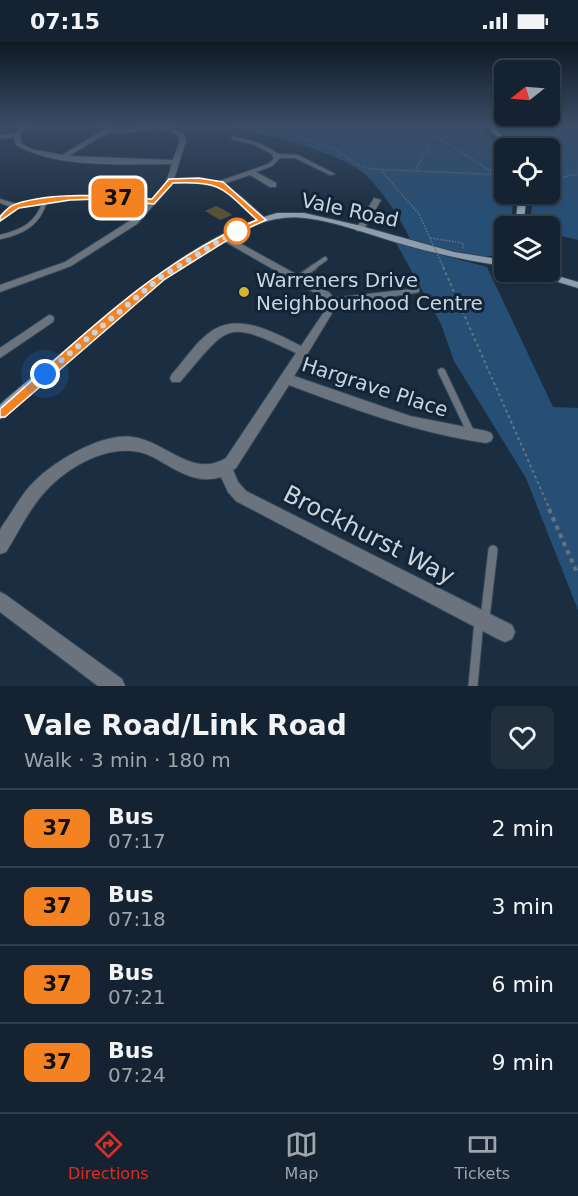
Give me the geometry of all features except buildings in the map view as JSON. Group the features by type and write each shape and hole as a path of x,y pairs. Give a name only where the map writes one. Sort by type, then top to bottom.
{"street":[{"path":"53,154 132,163 176,162"},
{"path":"0,289 49,272 94,250 134,222 171,181 179,154"},
{"path":"274,154 296,156 332,174"},
{"path":"220,183 270,165 277,156"},
{"path":"250,172 273,184"},
{"path":"171,181 208,180 220,183 262,220"},
{"path":"0,201 17,206 84,196 154,201"},
{"path":"360,229 377,200"},
{"path":"0,219 17,206"},
{"name":"Vale Road","path":"0,413 161,277 225,238 262,220 303,215 494,261"},
{"path":"0,546 37,489 58,472 104,447 130,443 144,446 203,474 225,469 332,311 332,302 326,295 225,238"},
{"path":"560,280 578,285"},
{"path":"332,302 415,290"},
{"path":"0,354 49,319"},
{"path":"176,378 217,332 235,326 246,328 304,352"},
{"name":"Hargrave Place","path":"287,379 385,414 472,435 486,436"},
{"name":"Brockhurst Way","path":"225,469 233,487 242,496 505,632"},
{"path":"0,601 115,686"}],"lane":[{"path":"0,237 26,230 41,217 45,201"},
{"path":"297,279 325,259"},
{"path":"441,371 472,435"},
{"path":"473,686 493,550"}],"path":[{"path":"342,154 358,165 371,169 416,169 494,174"},
{"path":"416,169 424,154"},
{"path":"463,154 494,174"},
{"path":"380,169 419,214 578,575"},
{"path":"560,178 578,174"},
{"path":"430,238 463,243 463,255"}],"shaded area":[{"path":"327,154 494,154 494,204 513,204 512,216 494,216 494,255 474,255 410,239 397,215 369,178 346,162"},
{"path":"560,154 578,154 578,240 560,236 560,216 531,216 532,204 560,204"},
{"path":"396,243 487,267 553,407 578,408 578,610 526,478 454,361 441,324"}],"bus line":[{"name":"37","path":"0,219 17,206 84,196 154,201 171,181 208,180 226,187 262,220 239,229 161,277 0,413"}],"place":[{"name":"Warreners Drive Neighbourhood Centre","path":"244,292"}],"route":[{"path":"45,374 161,277 239,229 237,231"}]}
